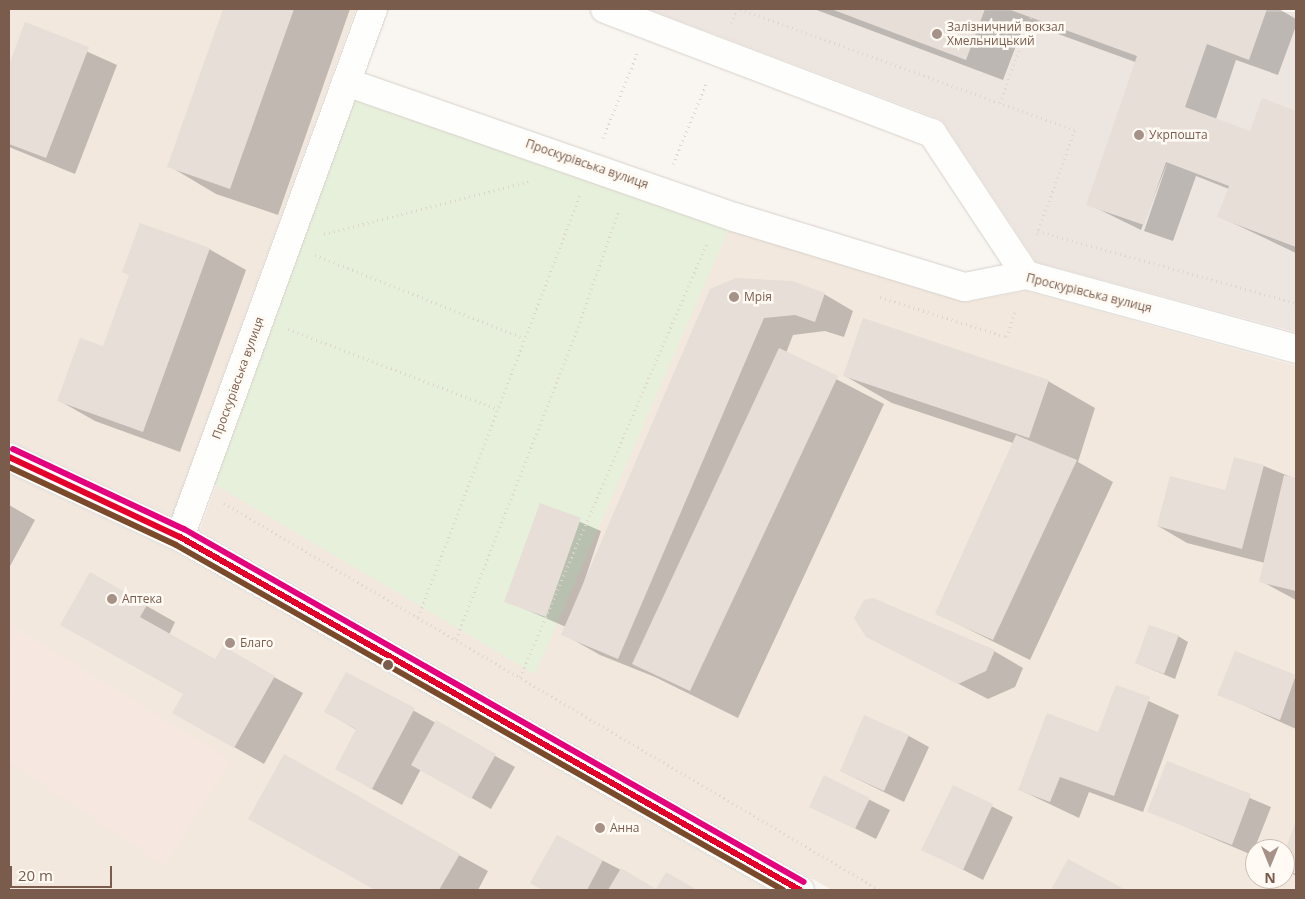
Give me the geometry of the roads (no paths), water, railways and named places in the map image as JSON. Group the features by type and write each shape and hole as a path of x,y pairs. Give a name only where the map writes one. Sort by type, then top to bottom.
{"street":[{"path":"346,82 373,9"},
{"path":"605,9 932,133 1026,275"},
{"name":"Проскурівська вулиця","path":"180,537 346,82 630,178 734,217 965,287 1026,275 1296,348"},
{"path":"9,457 180,537 800,890"}],"place":[{"name":"Залізничний вокзал Хмельницький","path":"937,34"},
{"name":"Укрпошта","path":"1139,135"},
{"name":"Мрія","path":"734,297"},
{"name":"Аптека","path":"112,599"},
{"name":"Благо","path":"230,643"},
{"name":"Анна","path":"600,828"}]}
